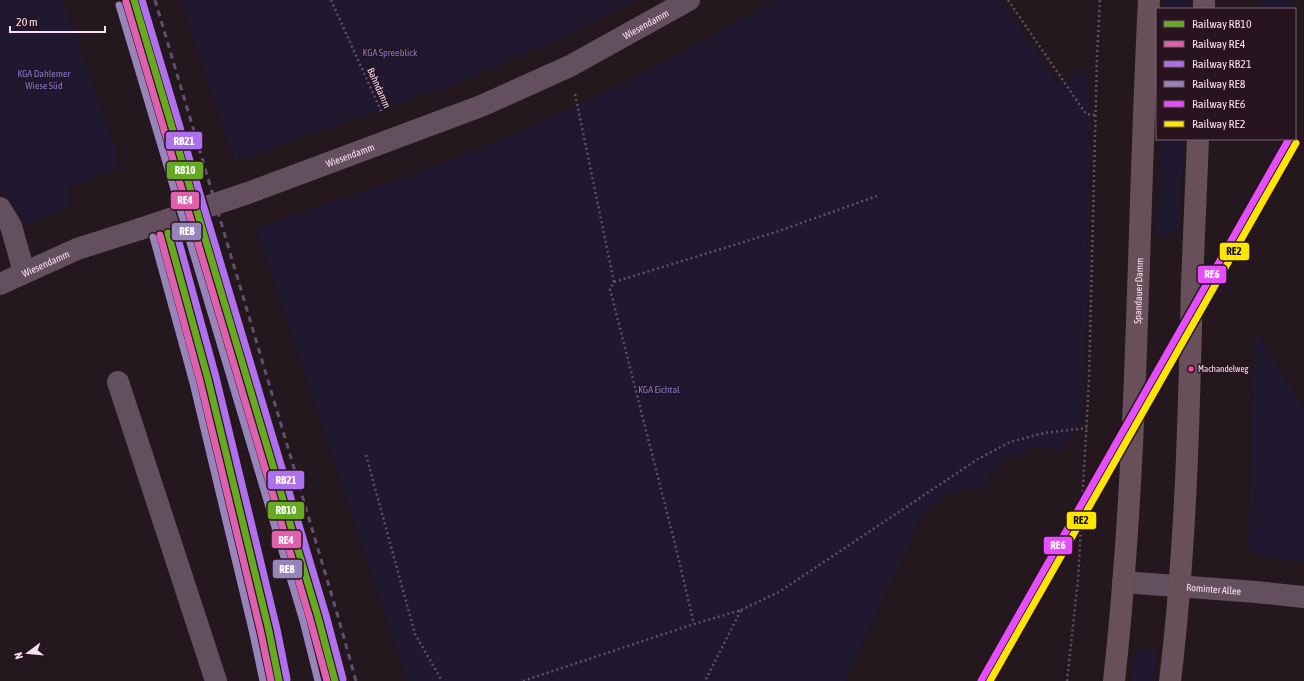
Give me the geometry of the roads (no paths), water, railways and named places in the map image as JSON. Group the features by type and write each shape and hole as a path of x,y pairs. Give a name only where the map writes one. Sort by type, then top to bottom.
{"main road":[{"name":"Spandauer Damm","path":"1114,681 1123,582 1134,423 1149,0"},
{"path":"1170,681 1176,641 1180,586 1191,368 1192,284 1198,140"}],"street":[{"name":"Wiesendamm","path":"0,284 77,249 245,194 481,106 570,66 689,0"},
{"path":"0,208 11,226 24,272"},
{"path":"118,382 216,681"},
{"name":"Rominter Allee","path":"1123,582 1304,597"}],"railway":[{"path":"155,0 356,681"}],"rail line":[{"name":"RB10","path":"134,0 318,617 335,681"},
{"name":"RB21","path":"142,0 326,615 343,679"},
{"name":"RE4","path":"126,2 310,619 327,681"},
{"name":"RE8","path":"119,5 303,621 318,681"},
{"name":"RE6","path":"981,681 1288,140"},
{"name":"RE2","path":"990,681 1296,143"},
{"name":"RB21","path":"176,231 216,377 277,629 287,679"},
{"name":"RB10","path":"168,233 208,379 269,631 279,681"},
{"name":"RE4","path":"160,235 200,381 261,633 271,681"},
{"name":"RE8","path":"153,237 193,383 263,681"}],"place":[{"name":"Machandelweg","path":"1191,369"}],"park label":[{"name":"KGA Spreeblick","path":"390,52"},
{"name":"KGA Dahlemer Wiese Süd","path":"44,78"},
{"name":"KGA Eichtal","path":"659,389"}]}
